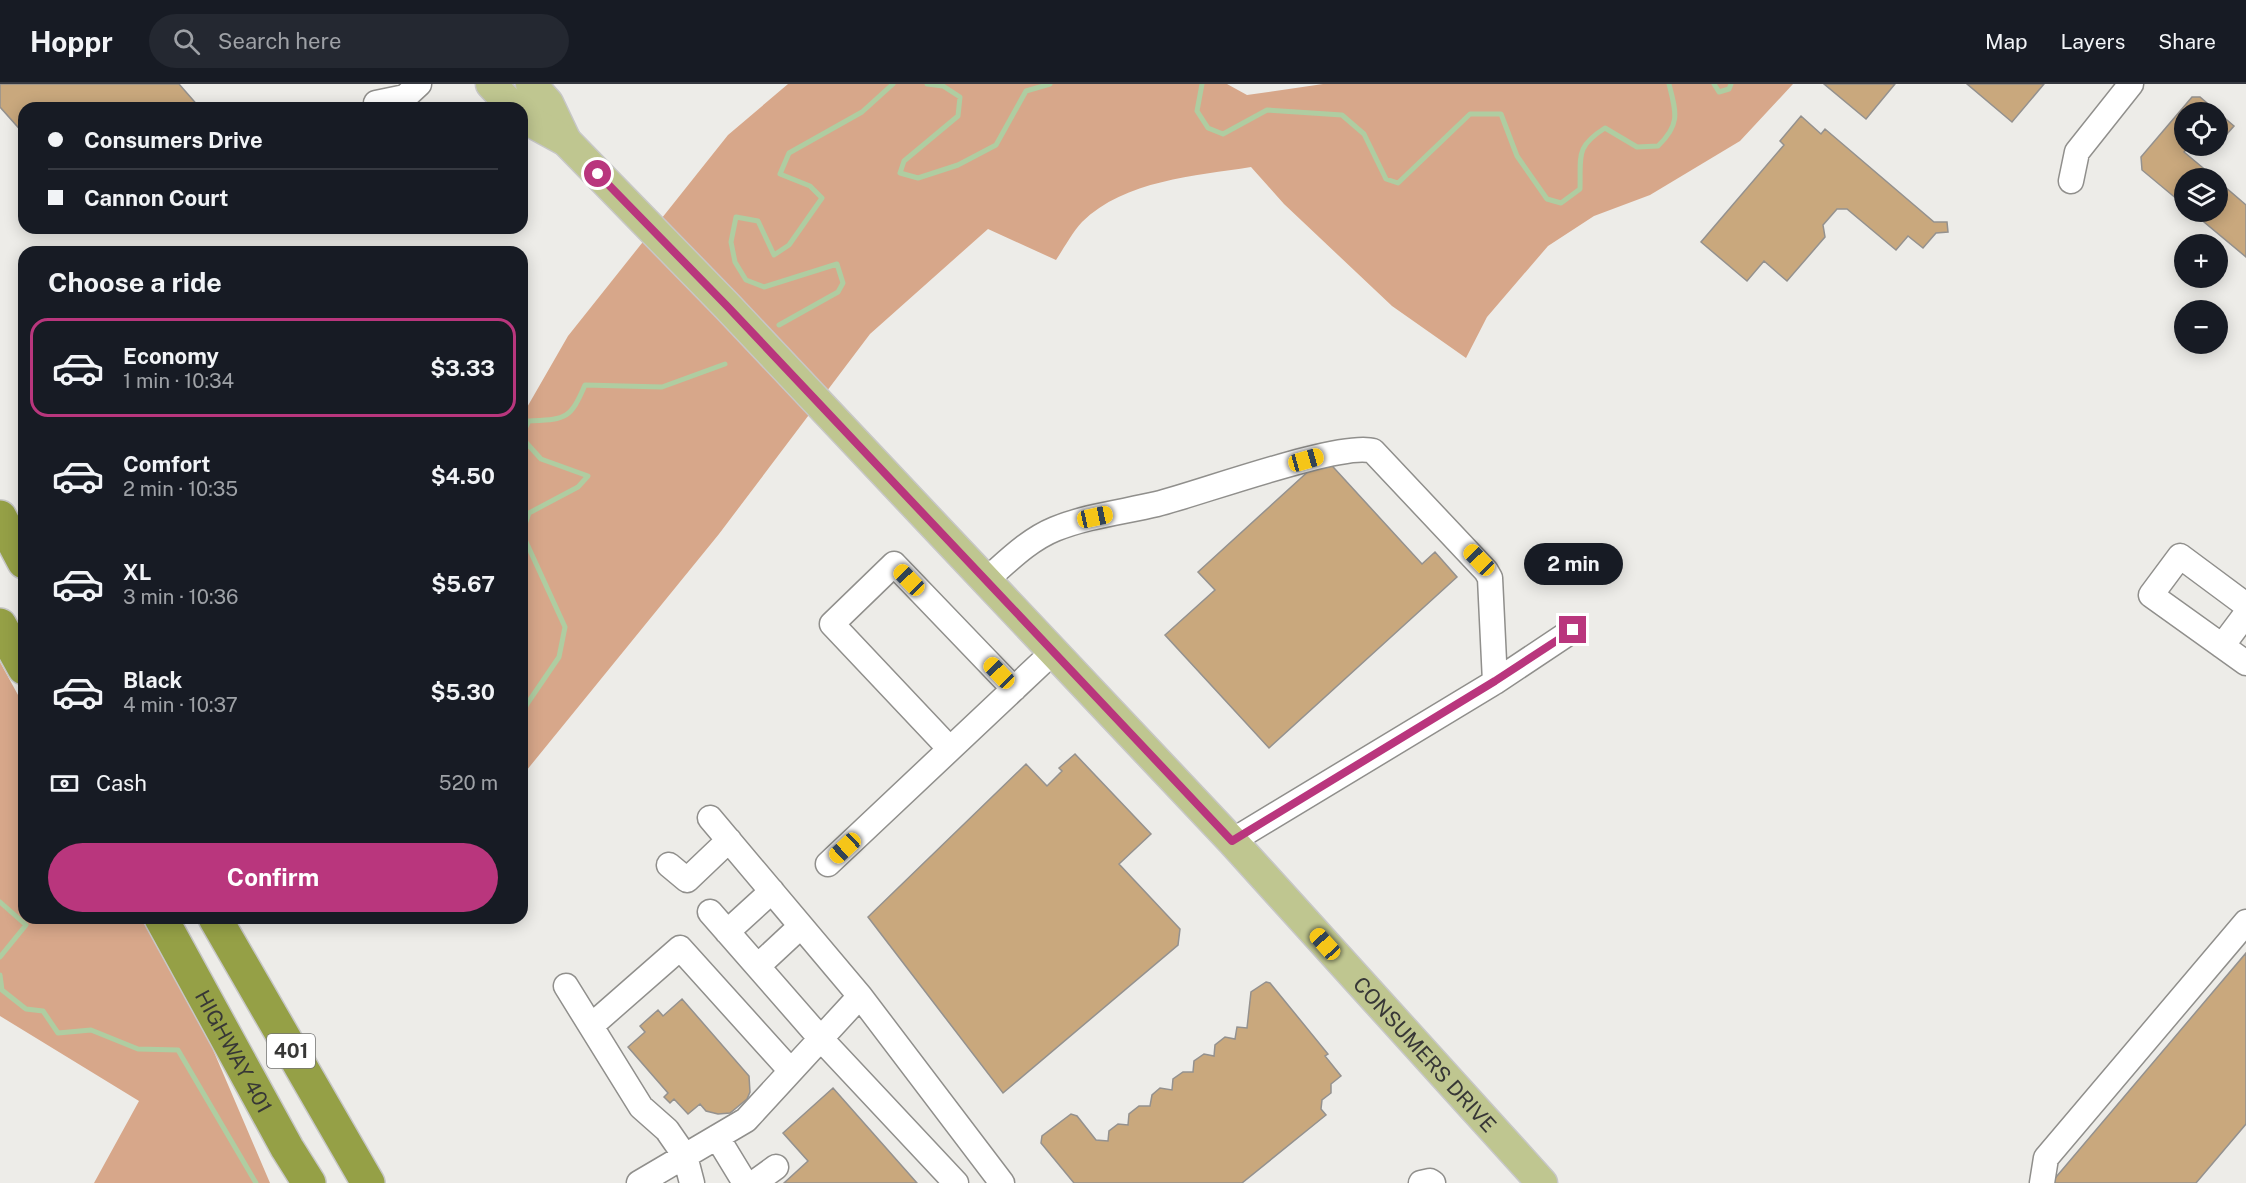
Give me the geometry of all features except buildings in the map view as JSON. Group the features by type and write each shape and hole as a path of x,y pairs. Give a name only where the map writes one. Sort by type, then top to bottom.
{"highway":[{"path":"0,517 18,551"},
{"path":"0,625 18,657"},
{"name":"HIGHWAY 401","path":"164,924 287,1148 309,1183"},
{"name":"401","path":"218,924 368,1183"}],"main road":[{"path":"491,84 508,102"},
{"name":"CONSUMERS DRIVE","path":"531,84 548,103 566,141"},
{"name":"CONSUMERS DRIVE","path":"528,120 566,141 727,306 1232,841 1542,1183"}],"street":[{"path":"376,98 405,97 419,84"},
{"path":"2071,181 2077,152 2131,84"},
{"path":"986,581 1032,542 1074,522 1158,504 1328,454 1366,449 1373,451 1486,571 1490,578 1495,681"},
{"path":"2246,605 2180,556 2151,596 2246,663"},
{"path":"950,749 832,624 894,564 1014,689"},
{"path":"2222,646 2246,614"},
{"path":"1232,841 1495,681 1573,630"},
{"path":"828,864 1053,652"},
{"path":"710,818 861,996 1002,1183"},
{"path":"669,865 687,880 729,840"},
{"path":"728,932 772,891"},
{"path":"710,912 821,1039 956,1183"},
{"path":"2042,1183 2046,1158 2246,922"},
{"path":"758,966 801,926"},
{"path":"591,1026 680,948 791,1071"},
{"path":"566,986 641,1107 667,1130 685,1156 692,1183"},
{"path":"639,1183 746,1120 861,996"},
{"path":"717,1137 745,1183"},
{"path":"754,1183 776,1167"},
{"path":"1421,1183 1430,1181 1433,1183"}],"shaded area":[{"path":"788,84 1227,84 1247,95 1323,84 1793,84 1740,141 1650,195 1594,216 1548,246 1487,317 1466,358 1392,306 1284,204 1251,167 1162,182 1119,197 1099,208 1082,222 1056,260 988,229 870,334 719,534 528,769 528,406 568,336 728,135"},
{"path":"0,662 18,695 18,924 144,924 211,1045 270,1183 94,1183 139,1101 0,1016"}],"waterway":[{"path":"779,325 838,292 843,283 837,264 764,287 746,280 735,262 731,242 736,217 758,221 774,255 789,245 822,198 810,186 780,174 789,153 862,112 893,84"},
{"path":"927,84 943,86 960,97 958,116 904,161 900,173 918,178 958,165 996,145 1026,91 1050,84"},
{"path":"1202,84 1197,111 1208,128 1223,134 1267,110 1342,115 1364,134 1386,179 1398,183 1470,114 1501,114 1517,156 1547,199 1561,203 1580,189 1580,160 1584,147 1605,128 1637,147 1658,146 1670,131 1675,117 1669,84"},
{"path":"1714,84 1719,92 1729,89 1731,84"},
{"path":"528,423 565,415 575,405 585,385 662,387 725,364"},
{"path":"528,445 541,459 588,476 578,487 529,513 528,516"},
{"path":"528,546 565,627 559,657 528,703"},
{"path":"0,902 18,918"},
{"path":"0,957 25,924"},
{"path":"0,975 2,990 26,1009 43,1011 58,1033 91,1030 138,1049 178,1050 256,1183"}],"route":[{"path":"598,174 727,306 1232,841 1495,681 1573,630"}]}
